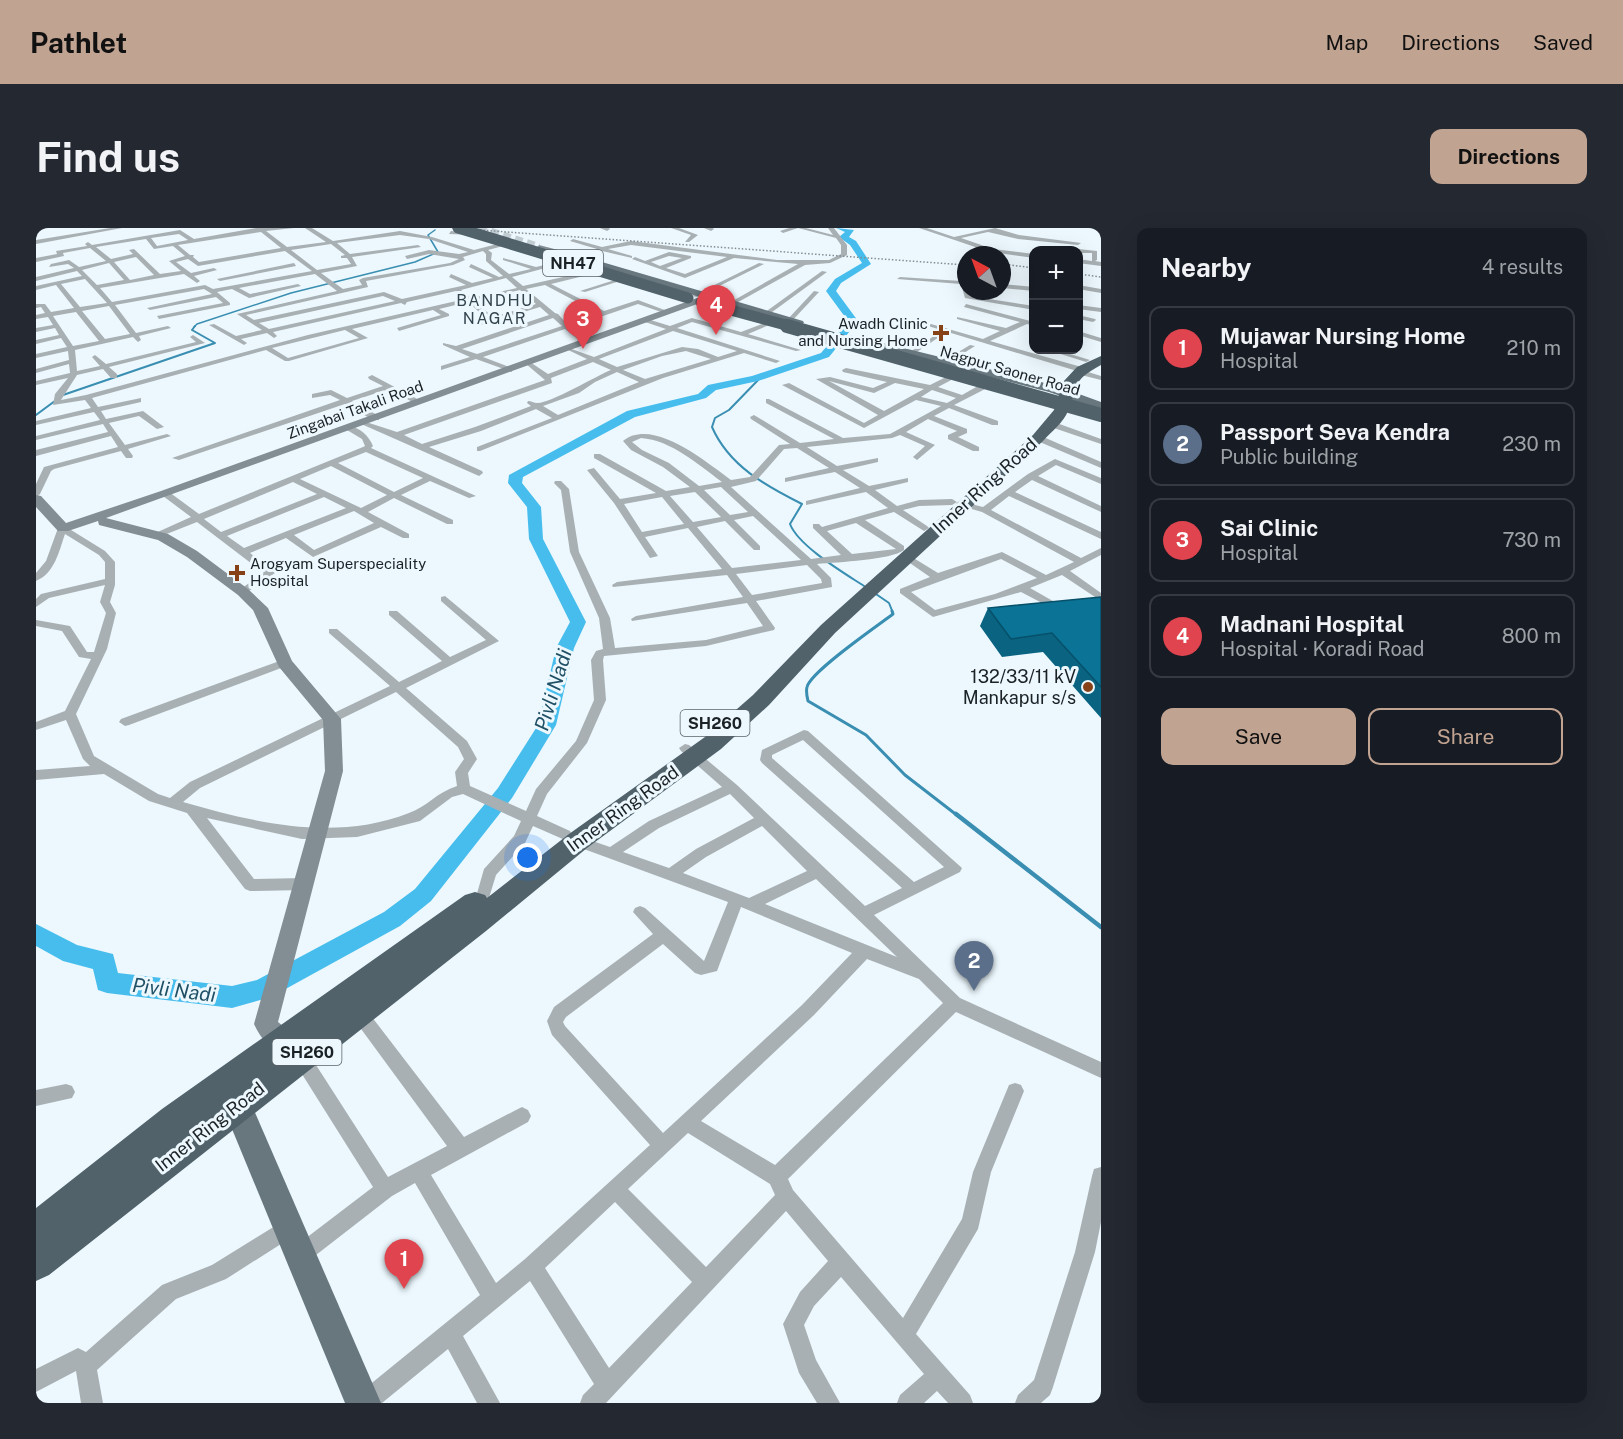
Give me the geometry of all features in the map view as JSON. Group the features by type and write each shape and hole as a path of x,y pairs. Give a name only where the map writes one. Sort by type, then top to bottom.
{"highway":[{"name":"Nagpur Saoner Road","path":"466,228 698,298"},
{"name":"Nagpur Saoner Road","path":"454,230 1045,397 1101,416"},
{"name":"Inner Ring Road","path":"36,1262 233,1094 284,1041 761,700 924,528 958,504 1039,423 1051,396 1068,385 1088,361"},
{"name":"Inner Ring Road","path":"902,552 1038,438 1051,424 1051,396"},
{"name":"Inner Ring Road","path":"284,1041 359,1012 476,923 571,838"},
{"name":"Inner Ring Road","path":"36,1231 174,1121 233,1094"}],"main road":[{"path":"561,262 578,258 766,319 789,321 868,342 881,350 954,375 1101,406"},
{"path":"561,262 620,280 731,304 809,337 856,349 912,353 946,362 1051,396 1101,416"},
{"path":"233,1094 364,1403"}],"street":[{"path":"89,228 95,232"},
{"path":"38,240 119,228"},
{"path":"84,241 163,228"},
{"path":"148,238 156,248 177,248 239,239 225,228"},
{"path":"177,248 193,241 260,229 291,228"},
{"path":"308,228 342,249 355,265"},
{"path":"365,228 373,236"},
{"path":"674,228 695,236 687,241"},
{"path":"783,231 795,228"},
{"path":"800,228 837,237"},
{"path":"539,247 578,258 632,243 803,264 839,261 844,255 844,250 831,228"},
{"path":"922,228 969,243 993,240"},
{"path":"977,246 956,238 991,228 1006,234"},
{"path":"260,229 350,301 378,320"},
{"path":"179,230 193,241"},
{"path":"36,260 179,230 193,233"},
{"path":"454,230 561,262"},
{"path":"950,237 988,230 1078,243"},
{"path":"177,248 198,264 399,231 473,252"},
{"path":"399,231 418,247 429,252"},
{"path":"62,232 68,237"},
{"path":"976,232 993,240 1004,242"},
{"path":"344,233 350,239"},
{"path":"986,246 1006,234"},
{"path":"77,235 110,261 128,281"},
{"path":"270,236 320,235"},
{"path":"311,237 320,235"},
{"path":"114,236 158,276"},
{"path":"284,257 407,239"},
{"path":"38,240 60,254 87,277 104,295 139,342"},
{"path":"277,241 288,240"},
{"path":"573,241 685,276 731,258"},
{"path":"969,243 982,241"},
{"path":"394,259 429,252 459,256 505,244"},
{"path":"1014,253 1021,245 1054,246"},
{"path":"247,246 255,253"},
{"path":"338,258 418,247"},
{"path":"484,250 489,253 488,260 556,315 585,342"},
{"path":"1083,251 1095,252 1094,260"},
{"path":"1011,253 1029,255"},
{"path":"159,317 228,304 172,261 200,254"},
{"path":"639,276 688,257 669,254 644,263"},
{"path":"36,279 137,255"},
{"path":"285,343 240,314 366,286 362,280 451,264 463,259 459,256"},
{"path":"505,259 568,279"},
{"path":"263,261 316,297"},
{"path":"47,267 69,262"},
{"path":"220,279 316,262"},
{"path":"236,338 402,302 435,291 457,289 561,262"},
{"path":"1083,262 1101,264"},
{"path":"36,317 140,299 211,291 363,263"},
{"path":"698,298 761,264"},
{"path":"731,304 803,264"},
{"path":"471,266 497,278"},
{"path":"341,267 352,274"},
{"path":"96,287 158,276 190,276 220,269"},
{"path":"371,273 382,269"},
{"path":"209,271 249,296 302,289"},
{"path":"36,296 40,306 49,315 71,348 74,374 59,394 56,403 87,397 318,334 594,272"},
{"path":"713,341 740,334 766,319 824,272"},
{"path":"901,272 903,279 934,285 957,284"},
{"path":"932,273 934,285"},
{"path":"388,275 396,282"},
{"path":"183,282 190,276"},
{"path":"451,276 471,285"},
{"path":"36,288 87,277"},
{"path":"583,291 620,280"},
{"path":"484,282 504,300"},
{"path":"57,283 103,341"},
{"path":"547,284 604,314"},
{"path":"1011,287 1029,289"},
{"path":"1083,288 1101,291"},
{"path":"457,289 491,319"},
{"path":"150,308 211,291"},
{"path":"435,291 443,306"},
{"path":"789,321 816,292"},
{"path":"104,295 116,293"},
{"path":"411,293 420,297"},
{"path":"253,322 388,294 420,311"},
{"name":"Zingabai Takali Road","path":"63,528 99,520 667,312 698,298"},
{"path":"36,356 134,334 171,330 140,299"},
{"path":"950,331 966,306 967,300"},
{"path":"984,300 1029,307"},
{"path":"1004,300 1006,304"},
{"path":"444,368 638,302 667,312"},
{"path":"477,324 542,304"},
{"path":"994,314 1006,304"},
{"path":"510,306 515,311"},
{"path":"966,306 1029,323"},
{"path":"399,329 447,315 433,308"},
{"path":"1083,308 1101,310"},
{"path":"408,314 426,321"},
{"path":"457,348 556,315"},
{"path":"959,318 1008,331"},
{"path":"1083,318 1093,320"},
{"path":"645,320 776,361"},
{"path":"547,377 692,320 798,350"},
{"path":"986,340 1029,323"},
{"path":"212,325 256,351"},
{"path":"36,330 56,326"},
{"path":"931,326 1088,361"},
{"path":"267,348 287,360 365,338 346,328"},
{"path":"318,334 341,346"},
{"path":"912,353 939,335"},
{"path":"1083,335 1101,340"},
{"path":"36,342 63,336"},
{"path":"181,356 202,343 193,337"},
{"path":"650,337 661,340"},
{"path":"293,341 316,353"},
{"path":"165,344 181,356"},
{"path":"445,344 509,370"},
{"path":"673,344 718,359"},
{"path":"480,449 645,382 772,344"},
{"path":"946,362 972,346"},
{"path":"568,348 645,382"},
{"path":"421,447 470,424 576,391 581,385 617,370 684,348"},
{"path":"128,350 147,365"},
{"path":"1064,354 1088,361 1101,378"},
{"path":"36,383 139,359 216,355"},
{"path":"95,357 114,376"},
{"path":"36,371 73,361"},
{"path":"398,435 549,381 528,363"},
{"path":"846,370 933,388 962,398"},
{"path":"786,386 864,426 954,375"},
{"path":"372,377 419,402"},
{"path":"874,391 830,379 820,379 885,415"},
{"path":"855,400 894,381"},
{"path":"618,502 728,485 756,477 780,448 839,439 892,436 988,384"},
{"path":"176,458 390,386"},
{"path":"315,396 349,389"},
{"path":"335,393 376,418"},
{"path":"514,393 558,418"},
{"path":"87,397 127,452"},
{"path":"917,398 949,406 995,423"},
{"path":"36,423 138,400"},
{"path":"769,401 839,439"},
{"path":"36,438 144,414 160,427"},
{"path":"454,415 470,424"},
{"path":"785,418 794,415"},
{"path":"754,417 924,528"},
{"path":"928,417 964,430 951,436 976,449"},
{"path":"768,425 777,422"},
{"path":"363,423 398,435 479,473"},
{"path":"1051,424 1101,442"},
{"path":"156,535 366,449 369,446 366,438 350,428"},
{"path":"900,432 932,446 917,457"},
{"path":"36,453 112,433"},
{"path":"636,619 828,585 826,578 728,485 696,460 662,441 642,435 627,441 632,447 667,466 697,489 757,548"},
{"path":"36,726 70,714 98,656 111,612 105,602 110,581 110,562 102,553 63,528 36,496 47,469 127,452 167,436"},
{"path":"1038,438 1101,465"},
{"path":"366,449 472,496"},
{"path":"1074,469 1101,455"},
{"path":"483,897 489,873 520,839 527,816 541,792 581,743 600,700 597,660 600,653 609,650 641,651 706,643 770,628 730,572 664,494 597,456"},
{"path":"788,480 875,460"},
{"path":"985,510 1052,462 1101,481"},
{"path":"331,464 450,522"},
{"path":"591,470 618,502 653,556"},
{"path":"1031,476 1101,509"},
{"path":"243,552 358,510 429,478"},
{"path":"293,479 406,536"},
{"path":"809,503 905,480"},
{"path":"558,483 565,489 572,538 582,571 599,600 608,624 609,650"},
{"path":"1009,493 1101,536"},
{"path":"166,494 270,573 243,592"},
{"path":"221,535 324,494"},
{"path":"845,559 818,527 919,503 958,504 985,510 1082,562"},
{"path":"639,535 755,513"},
{"path":"856,519 937,577"},
{"path":"99,520 156,535 192,554 243,592 260,608 280,665"},
{"path":"99,520 156,541 234,595 250,610 280,665 297,690 329,715 334,771 295,915 284,1041 385,1189"},
{"path":"287,535 313,554 381,523"},
{"path":"36,578 53,560 56,543 63,528"},
{"path":"617,585 902,552"},
{"path":"1046,579 1002,555 904,591 933,614 990,601 1023,589 1064,572 1100,553"},
{"path":"1064,572 1101,598"},
{"path":"36,604 45,596 110,581"},
{"path":"1023,589 1066,612"},
{"path":"171,804 195,785 329,715 397,687 493,641 445,599"},
{"path":"393,613 449,662"},
{"path":"36,623 66,628 83,655 98,656"},
{"path":"333,631 463,744 471,759 461,772 464,789"},
{"path":"125,722 280,665"},
{"path":"70,714 89,759 154,798 171,804 302,834 357,832 415,818 447,794 464,789 571,838 743,902 926,976"},
{"path":"862,914 913,889 955,868 804,734 766,753 766,760 913,889"},
{"path":"690,752 732,788 954,1003 1101,1070"},
{"path":"36,775 105,769"},
{"path":"611,854 672,813 732,788"},
{"path":"192,809 250,885 305,884"},
{"path":"670,875 701,853 763,819"},
{"path":"640,912 701,968 711,966 743,902 818,872"},
{"path":"662,1145 558,1030 555,1021 560,1012 664,935"},
{"path":"364,1403 532,1266 808,1010 864,951"},
{"path":"777,1177 954,1003"},
{"path":"359,1012 461,1149"},
{"path":"904,1335 971,1222 982,1172 1015,1090"},
{"path":"36,1098 66,1092"},
{"path":"86,1366 169,1292 294,1241 385,1189 522,1116"},
{"path":"687,1122 777,1177 786,1197 962,1403"},
{"path":"418,1171 494,1299"},
{"path":"1026,1403 1041,1388 1063,1324 1085,1252 1101,1176"},
{"path":"615,1189 706,1282"},
{"path":"591,1403 786,1197"},
{"path":"830,1403 807,1365 793,1324 807,1299 842,1262"},
{"path":"532,1266 607,1385"},
{"path":"451,1334 489,1403"},
{"path":"36,1382 78,1359 86,1366 92,1403"},
{"path":"908,1403 939,1375"}],"building":[{"path":"1101,597 1101,687 1052,633 1011,639 988,608"}],"waterway":[{"name":"Pivli Nadi","path":"36,934 72,954 104,961 107,982 232,997 262,989 392,919 423,895 505,793 547,725 565,648 578,622 536,539 534,507 515,483 516,475 631,414 702,396 712,387 754,379 825,355 853,321 831,291 838,281 867,264 853,243 843,237 851,232 840,228"},
{"path":"195,326 291,293 415,262 438,252 428,235 435,230"},
{"path":"36,415 63,395 215,343 192,330 195,326"},
{"path":"762,376 729,410 715,418 712,427 719,441 738,464 762,482 802,504 790,524 803,542 867,588"},
{"path":"873,592 889,603 893,613"},
{"path":"892,611 893,614 819,671 807,689 808,701 866,735 905,775 958,816"},
{"path":"956,814 1101,927"}],"tunnel":[{"path":"479,228 539,247"}],"railway":[{"path":"452,228 957,264"},
{"path":"1011,265 1029,267"},
{"path":"1083,275 1101,277"}],"place":[{"name":"Awadh Clinic and Nursing Home","path":"941,333"},
{"name":"Madnani Hospital","path":"716,335"},
{"name":"Sai Clinic","path":"583,349"},
{"name":"Arogyam Superspeciality Hospital","path":"237,573"},
{"name":"132/33/11 kV Mankapur s/s","path":"1088,687"},
{"name":"Passport Seva Kendra","path":"974,991"},
{"name":"Mujawar Nursing Home","path":"404,1289"}],"district":[{"name":"BANDHU NAGAR","path":"495,309"}]}
